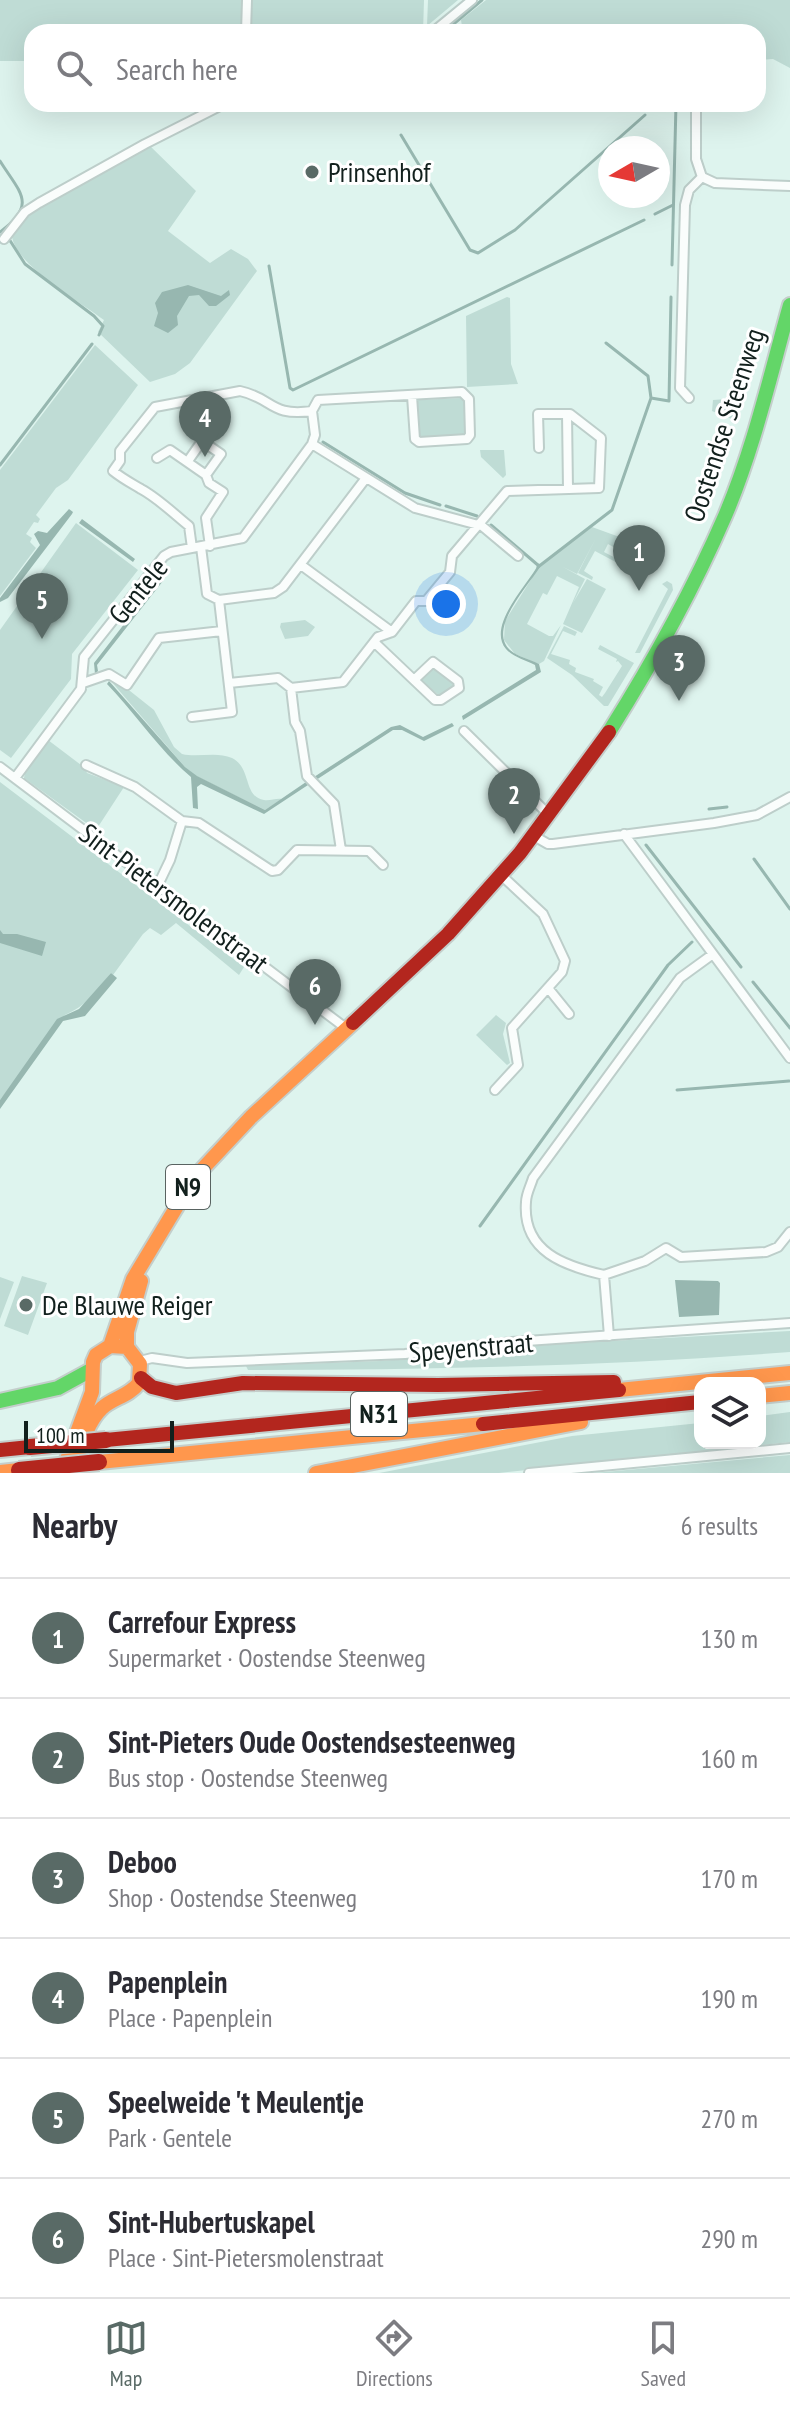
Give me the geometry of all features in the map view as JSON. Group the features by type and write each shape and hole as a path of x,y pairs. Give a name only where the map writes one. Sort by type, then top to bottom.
{"main road":[{"name":"Oostendse Steenweg","path":"91,1370 96,1355 119,1347 128,1291 179,1199 211,1158 448,934 550,816 617,721 679,616 725,515 750,447 790,305"},
{"path":"119,1347 144,1366 151,1388 169,1395 226,1383 438,1385 608,1381 651,1387"},
{"path":"73,1473 93,1419 103,1406 132,1392 144,1366"},
{"path":"0,1401 58,1388 91,1370 92,1392 62,1473"},
{"name":"N31","path":"0,1450 790,1373"},
{"path":"766,1395 790,1393"},
{"name":"N31","path":"0,1472 694,1403"},
{"path":"316,1473 556,1428 582,1422 604,1411"}],"street":[{"path":"246,24 247,0"},
{"path":"443,24 472,0"},
{"path":"4,239 25,212 39,203 208,112"},
{"path":"696,112 696,163 702,177 715,183 790,186"},
{"path":"689,398 680,388 685,205 689,190 702,177"},
{"path":"201,547 189,526 113,471 120,461 120,451 155,407 240,391 253,394 278,410 295,413 312,411"},
{"path":"412,396 415,439 419,442 467,439 467,395 462,392 318,400 312,406 315,435 312,444 415,508 478,525 518,556"},
{"path":"291,688 343,682 378,637 392,632 416,601 426,601 450,572 452,556 507,491 599,488 601,438 570,414 538,414 539,448"},
{"path":"567,414 568,489"},
{"path":"188,461 202,441 221,454 206,475"},
{"name":"Gentele","path":"15,778 83,683 84,657 164,556 243,538 312,444"},
{"path":"157,458 170,450 206,475 209,483 223,492 206,518 201,547 207,594 219,600 274,593 283,587 366,478"},
{"path":"301,565 392,632"},
{"path":"192,717 232,712 219,600"},
{"path":"83,683 109,674 127,685 159,638 222,631"},
{"path":"374,642 438,701 459,688 458,681 433,662 415,679"},
{"path":"229,683 278,678 291,688 305,769 313,784 334,804 341,850"},
{"path":"464,731 550,816"},
{"path":"86,765 135,787 182,821 199,823 272,871 278,870 297,850 369,851 383,865"},
{"name":"Sint-Pietersmolenstraat","path":"0,767 348,1030"},
{"path":"534,836 553,844 714,823 757,815 790,797"},
{"path":"158,885 170,860 182,821"},
{"path":"624,834 790,1058"},
{"path":"495,1090 518,1065 511,1036 514,1023 565,967 563,954 543,914 501,875"},
{"path":"713,954 680,978 533,1178 526,1202 530,1231 556,1261 604,1275 645,1261 666,1248 681,1257 766,1252 778,1247 790,1232"},
{"path":"548,988 569,1014"},
{"path":"604,1275 609,1336"},
{"name":"Speyenstraat","path":"144,1366 405,1354 512,1342 790,1323"},
{"path":"529,1473 790,1448"}],"green space":[{"path":"0,0 424,0 423,24 24,24 24,61 0,61"},
{"path":"428,0 458,0 429,24"},
{"path":"486,0 790,0 790,68 773,59 766,59 766,24 462,24 461,20"},
{"path":"149,145 196,191 168,231 210,263 231,249 248,259 257,271 190,363 175,374 150,382 98,332 104,320 37,271 16,248 12,237 27,215"},
{"path":"510,298 511,364 518,384 467,387 466,316"},
{"path":"95,345 138,385 68,480 56,488 36,515 40,519 38,523 34,522 26,534 32,538 30,542 36,548 0,596 0,470"},
{"path":"744,395 734,420 712,411 713,400"},
{"path":"462,398 465,402 465,435 462,438 418,437 416,400"},
{"path":"480,450 504,450 506,475 503,478 481,457"},
{"path":"76,523 138,570 72,654 71,679 11,758 0,750 0,630"},
{"path":"592,527 636,543 631,557 608,544 604,552 642,572 640,575 595,551 584,571 593,577 592,580 578,573 596,538 577,574 563,567 585,579 573,603 587,579 606,589 582,633 563,624 579,587 557,576 547,595 543,593 527,624 549,636 553,636 561,625 544,661 539,664 515,654 504,640 505,621 540,565"},
{"path":"667,581 672,584 673,590 640,653 635,653 668,589 662,584"},
{"path":"305,620 315,627 308,636 285,639 281,623"},
{"path":"564,626 577,632 575,636 563,631 551,654 570,660 569,664 576,668 575,672 594,679 603,687 599,695 602,697 622,666 616,662 617,659 598,649 600,645 634,663 608,706 604,706 572,675 547,658"},
{"path":"434,666 454,682 454,687 440,696 421,681"},
{"path":"110,680 125,687 154,710 174,747 182,754 232,758 242,768 257,798 282,799 265,810 196,776"},
{"path":"48,740 85,768 87,773 124,787 96,830 24,778"},
{"path":"0,782 244,967 239,975 176,923 161,935 150,928 113,975 111,973 85,1003 65,1015 0,1100"},
{"path":"496,1015 506,1023 503,1034 510,1063 507,1065 476,1035"},
{"name":"De Blauwe Reiger","path":"22,1276 47,1283 28,1335 4,1326"},
{"name":"De Blauwe Reiger","path":"0,1277 14,1282 0,1319"},
{"path":"790,1331 790,1352 722,1357 451,1368 248,1370 246,1366 381,1361 558,1344"},
{"path":"790,1412 790,1442 766,1445 766,1415"},
{"path":"694,1424 694,1449 724,1449 499,1473 379,1473 572,1436"},
{"path":"790,1455 790,1473 594,1473"}],"water":[{"path":"188,285 221,296 229,290 230,295 216,306 209,306 199,295 189,296 177,316 178,325 168,333 154,326 158,313 155,303 162,292"},
{"path":"69,509 72,514 8,598 0,602 40,545 34,534 38,531 47,533"},
{"path":"82,519 135,559 133,562 79,523"},
{"path":"539,563 540,567 512,608 503,631 504,641 510,650 539,664 541,672 463,720 462,716 536,670 535,665 506,649 501,639 501,628 511,605"},
{"path":"159,579 163,581 97,665 95,674 94,663"},
{"path":"109,681 185,767 197,776 265,810 306,782 308,785 264,814 201,784 197,787 198,809 193,808 191,777 107,684"},
{"path":"452,723 454,726 424,741 402,730 393,730 316,780 314,777 391,727 400,725 423,737"},
{"path":"0,930 3,934 17,934 46,942 42,956 0,943"},
{"path":"111,973 117,978 85,1016 63,1021 0,1109 0,1100 57,1019 79,1009"},
{"path":"675,1280 718,1281 719,1315 679,1317"}],"waterway":[{"path":"454,24 482,0"},
{"path":"672,265 676,112"},
{"path":"401,135 470,250 478,253 515,230 645,115"},
{"path":"0,161 22,198 19,214 0,232"},
{"path":"655,214 673,205"},
{"path":"269,266 290,388 293,390 644,220"},
{"path":"9,239 25,264 94,316 103,326 99,335"},
{"path":"651,398 669,401 671,297"},
{"path":"538,567 612,510 651,398 648,376 606,343"},
{"path":"0,465 92,344"},
{"path":"323,442 405,493 440,505"},
{"path":"446,506 477,516"},
{"path":"491,525 539,566"},
{"path":"709,809 727,807"},
{"path":"646,845 741,967"},
{"path":"754,859 790,909"},
{"path":"480,1226 668,965 692,942"},
{"path":"753,982 790,1028"},
{"path":"677,1090 789,1081"}],"traffic: fast":[{"path":"609,732 671,626 725,516 753,438 790,305"},
{"path":"0,1401 58,1388 91,1370"}],"traffic: slow":[{"path":"110,1346 133,1279 194,1178 251,1117 353,1023"},
{"path":"127,1347 127,1332 141,1281"},
{"path":"62,1473 92,1392 96,1355 110,1346 127,1347 140,1364 139,1383 96,1415 73,1473"},
{"path":"619,1390 790,1373"},
{"path":"766,1395 790,1393"},
{"path":"316,1473 581,1422"},
{"path":"99,1462 483,1424"},
{"path":"0,1472 19,1470"}],"traffic: jam":[{"path":"353,1023 448,934 520,853 609,732"},
{"path":"141,1378 152,1387 176,1393 243,1383 438,1385 614,1382"},
{"path":"106,1440 619,1390"},
{"path":"483,1424 694,1403"},
{"path":"30,1447 106,1440"},
{"path":"0,1450 30,1447"},
{"path":"19,1470 99,1462"}],"place":[{"name":"Prinsenhof","path":"312,172"},
{"name":"Papenplein","path":"205,457"},
{"name":"Carrefour Express","path":"639,591"},
{"name":"Speelweide 't Meulentje","path":"42,639"},
{"name":"Deboo","path":"679,701"},
{"name":"Sint-Pieters Oude Oostendsesteenweg","path":"514,834"},
{"name":"Sint-Hubertuskapel","path":"315,1025"},
{"name":"De Blauwe Reiger","path":"26,1305"}]}
